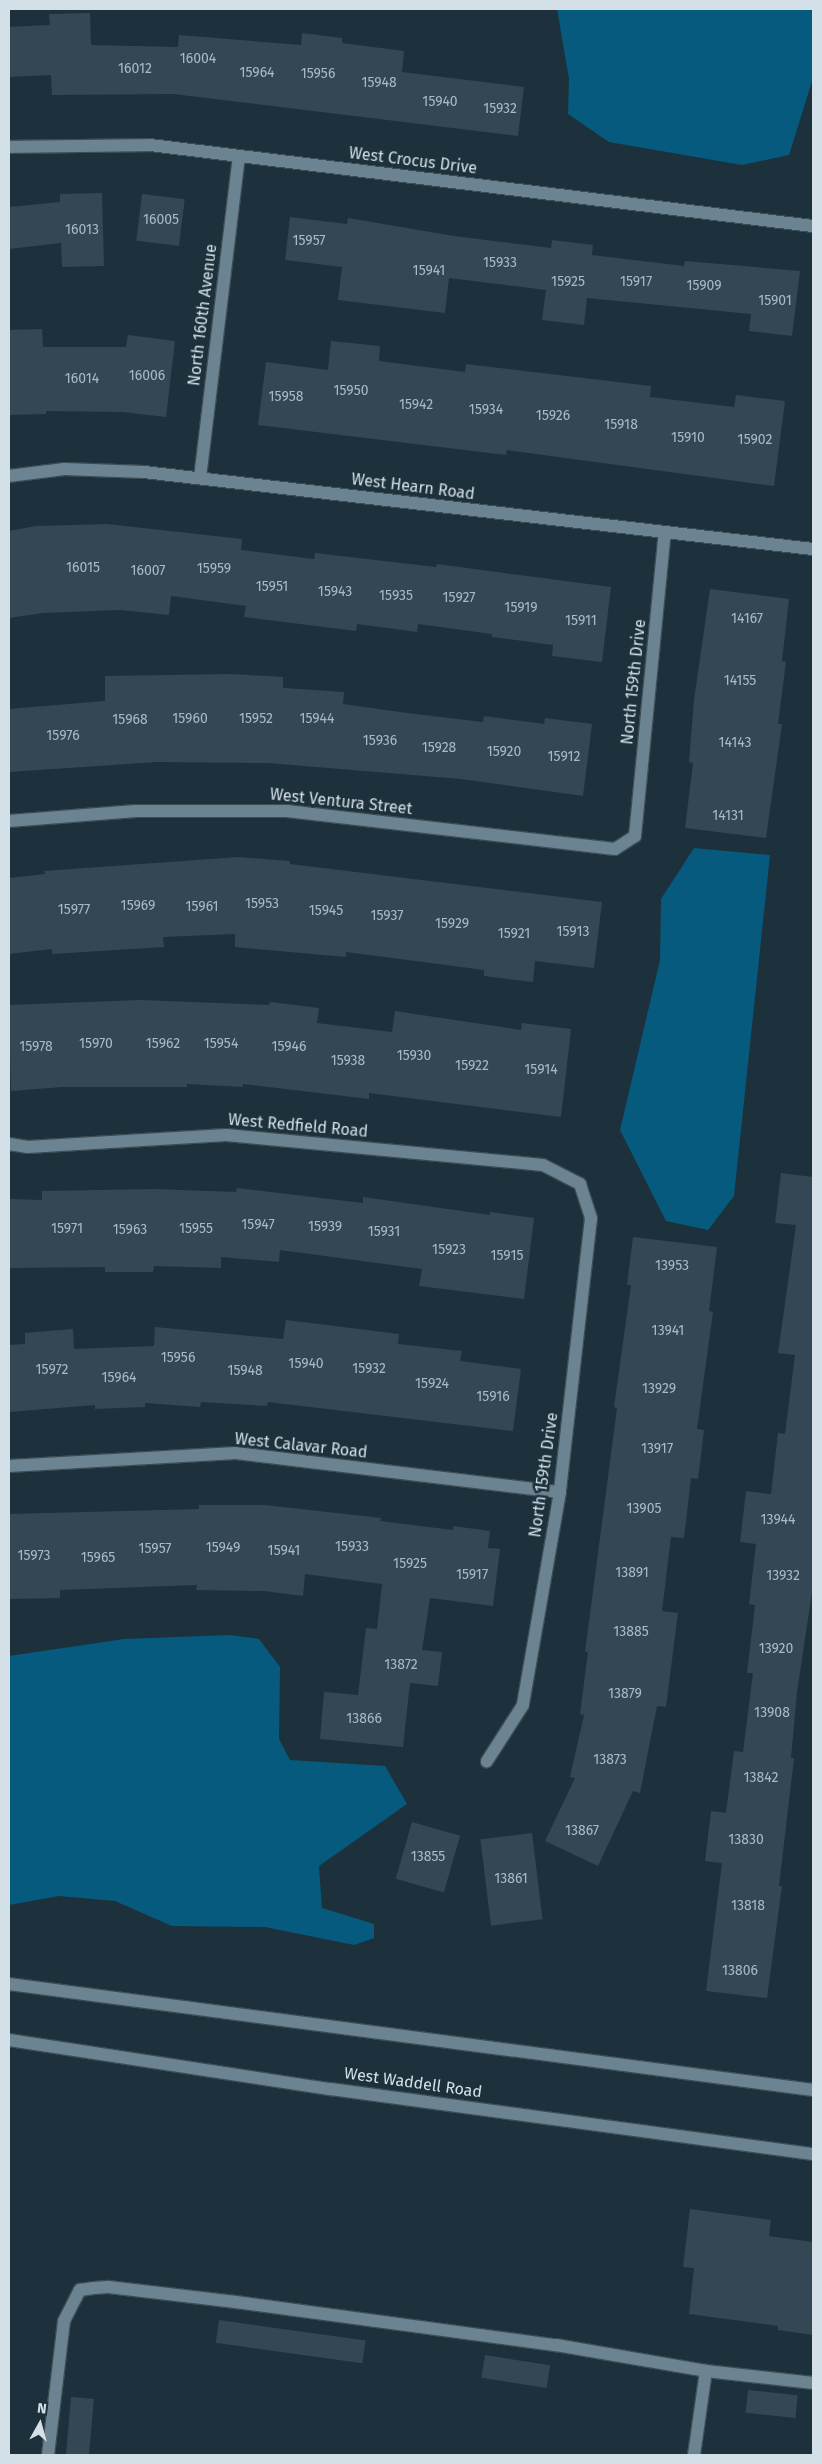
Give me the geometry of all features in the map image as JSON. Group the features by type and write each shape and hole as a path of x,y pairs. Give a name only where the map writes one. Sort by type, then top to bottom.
{"street":[{"name":"West Crocus Drive","path":"9,147 150,145 813,226"},
{"name":"North 160th Avenue","path":"200,478 239,156"},
{"name":"West Hearn Road","path":"9,476 65,468 200,478 813,549"},
{"name":"North 159th Drive","path":"634,836 665,532"},
{"name":"West Ventura Street","path":"9,821 136,811 287,811 615,849 634,836"},
{"name":"West Redfield Road","path":"9,1144 28,1147 226,1135 543,1165 580,1184"},
{"name":"North 159th Drive","path":"487,1761 524,1705 560,1492 591,1218 580,1184"},
{"name":"West Calavar Road","path":"9,1466 236,1454 560,1492"},
{"path":"9,1984 813,2090"},
{"name":"West Waddell Road","path":"9,2040 331,2089 813,2154"},
{"path":"48,2455 64,2320 80,2290 94,2288 148,2292 402,2324 556,2345 706,2371 813,2383"},
{"path":"694,2455 706,2371"}],"shaded area":[{"path":"557,9 813,9 813,78 789,155 742,165 609,142 568,114 569,79"},
{"path":"694,848 770,855 734,1196 708,1230 666,1221 620,1130 660,960 661,899"},
{"path":"230,1635 259,1639 280,1667 279,1739 290,1760 385,1766 407,1804 319,1866 322,1908 374,1924 374,1938 354,1945 265,1927 172,1926 115,1901 59,1896 9,1905 9,1656 124,1639"}],"building":[{"path":"90,13 91,45 178,47 179,35 301,45 302,33 342,38 342,43 404,51 402,72 524,87 518,136 173,94 52,95 51,75 9,77 9,27 50,25 49,14"},
{"path":"102,193 104,266 62,267 61,243 9,249 9,207 60,202 60,194"},
{"path":"142,194 185,199 179,246 136,241"},
{"path":"290,217 347,224 348,218 454,236 551,248 552,240 593,245 592,255 684,266 685,261 800,271 792,336 749,331 751,314 587,298 584,325 542,320 546,290 449,278 445,313 338,300 342,267 285,260"},
{"path":"42,329 43,347 126,347 128,335 175,341 166,417 122,412 46,411 46,414 9,415 9,330"},
{"path":"331,341 380,346 379,361 465,372 466,364 651,386 650,397 734,407 736,395 785,401 774,486 507,450 506,455 258,425 266,362 328,370"},
{"path":"107,524 242,539 241,550 314,559 315,553 436,567 437,564 611,587 602,662 552,656 553,645 492,637 492,634 418,624 417,632 357,624 356,631 244,617 246,606 171,596 169,615 121,610 43,613 9,618 9,531 36,526"},
{"path":"710,589 789,599 782,661 786,662 778,724 782,724 766,838 685,828 693,763 689,762 694,700"},
{"path":"232,674 283,677 283,688 344,692 343,704 407,713 483,722 484,716 544,724 545,718 592,724 583,796 461,779 268,763 156,762 9,772 9,709 105,701 105,676"},
{"path":"238,857 290,861 290,864 602,902 594,968 535,961 533,982 484,976 484,970 346,952 346,957 235,947 235,934 163,937 164,947 52,954 52,949 9,954 9,878 45,874 44,871"},
{"path":"141,1000 269,1005 270,1002 319,1008 317,1023 392,1032 395,1011 521,1030 522,1023 571,1029 561,1117 369,1093 369,1099 243,1084 243,1087 187,1084 187,1087 62,1087 11,1091 9,1005"},
{"path":"781,1173 813,1177 813,1586 797,1692 791,1758 794,1758 779,1886 782,1886 767,1998 706,1991 722,1863 705,1861 711,1811 726,1813 734,1751 743,1752 753,1673 747,1673 755,1605 749,1604 756,1544 740,1542 746,1491 771,1494 778,1433 785,1434 795,1355 778,1353 796,1225 775,1223"},
{"path":"237,1188 363,1203 363,1197 490,1215 490,1212 534,1218 524,1299 419,1286 422,1269 280,1250 279,1262 221,1257 221,1268 154,1266 153,1272 105,1272 105,1267 9,1268 9,1199 42,1200 42,1191 154,1189 236,1192"},
{"path":"633,1237 717,1247 709,1311 713,1312 697,1429 704,1430 698,1479 691,1478 684,1538 671,1537 662,1611 678,1613 666,1707 657,1706 640,1793 633,1791 598,1866 545,1841 575,1778 570,1777 584,1715 580,1714 588,1652 585,1652 617,1408 614,1407 631,1285 627,1285"},
{"path":"286,1320 399,1334 398,1344 462,1351 460,1361 521,1369 513,1431 268,1402 267,1406 201,1402 200,1407 145,1403 145,1407 95,1409 95,1405 9,1412 9,1345 25,1344 25,1333 73,1329 74,1349 154,1346 155,1327 283,1339"},
{"path":"199,1505 265,1505 381,1518 380,1521 453,1530 453,1526 490,1531 488,1548 500,1549 493,1606 430,1598 422,1650 442,1652 438,1686 410,1683 403,1747 320,1739 324,1692 358,1695 366,1628 377,1629 382,1584 305,1574 303,1596 264,1591 196,1590 197,1585 60,1590 60,1598 9,1599 9,1514 199,1509"},
{"path":"412,1822 460,1836 444,1892 396,1879"},
{"path":"532,1833 543,1919 491,1926 480,1839"},
{"path":"690,2209 771,2220 769,2236 813,2242 813,2335 778,2330 778,2326 689,2314 694,2268 683,2267"},
{"path":"219,2320 366,2341 362,2363 216,2343"},
{"path":"485,2355 550,2365 547,2388 481,2378"},
{"path":"748,2390 798,2395 795,2418 746,2413"},
{"path":"71,2397 94,2399 89,2455 66,2455"}]}
